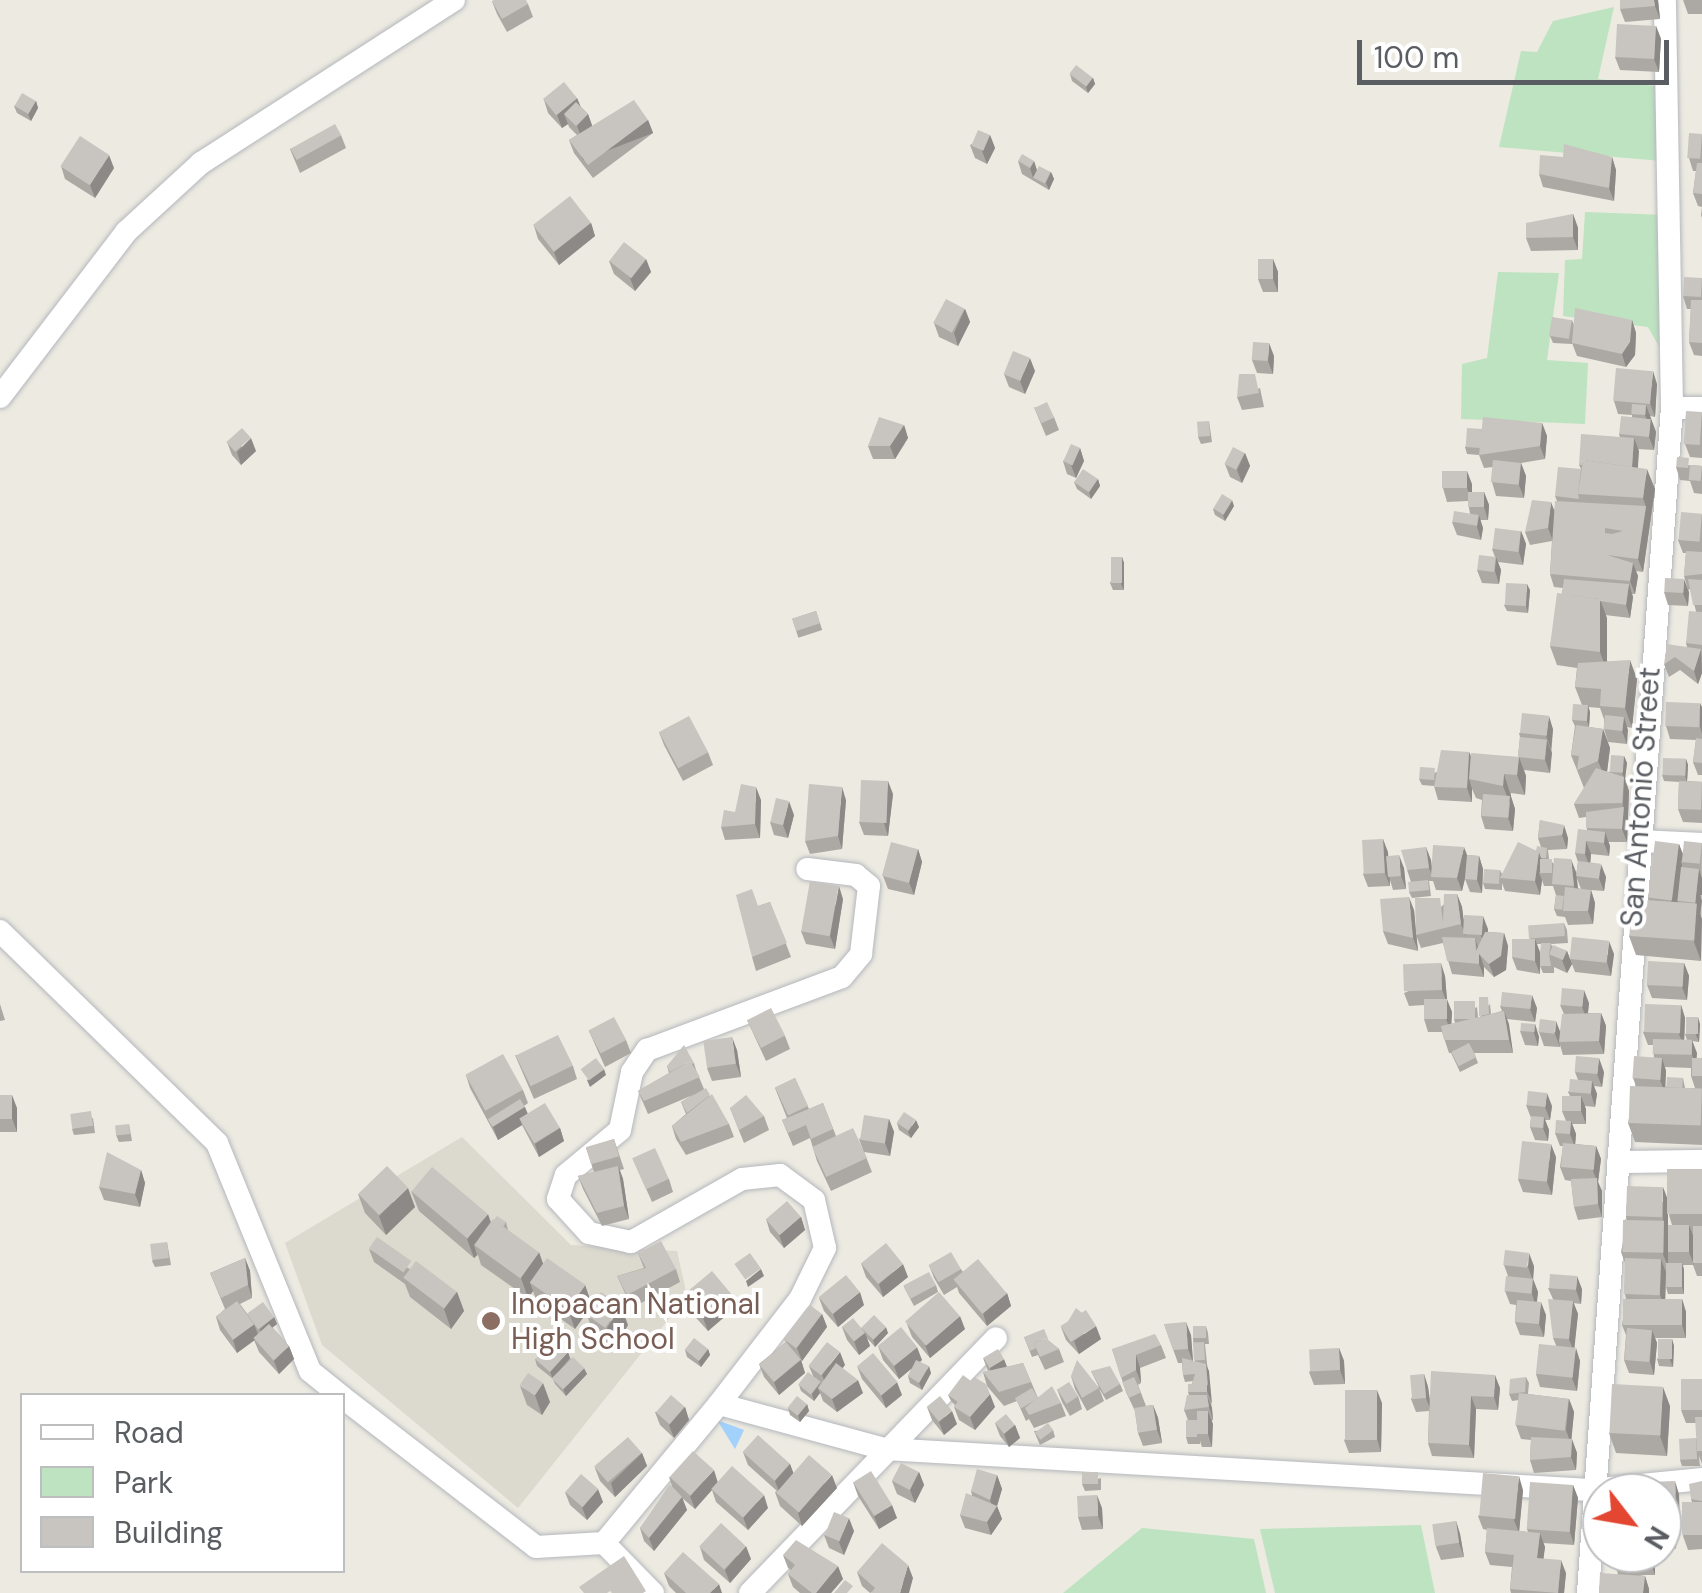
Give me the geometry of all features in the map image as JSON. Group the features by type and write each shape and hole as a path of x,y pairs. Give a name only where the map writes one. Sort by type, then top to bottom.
{"street":[{"path":"0,398 126,232 201,163 454,0"},
{"name":"San Antonio Street","path":"1591,1473 1618,1162 1637,841 1672,408 1664,0"},
{"path":"1672,408 1702,408"},
{"path":"1637,841 1702,844"},
{"path":"345,1398 536,1548 604,1544 800,1299 825,1248 814,1200 780,1175 742,1179 621,1242 589,1233 558,1199 566,1175 620,1130 632,1072 647,1050 842,977 861,954 868,886 856,875 807,870"},
{"path":"0,931 217,1143 310,1371 338,1393"},
{"path":"1618,1162 1702,1162"},
{"path":"750,1593 885,1448 996,1338"},
{"path":"719,1404 885,1448 1582,1490"},
{"path":"604,1544 652,1593"}],"shaded area":[{"name":"Inopacan National High School","path":"462,1137 571,1245 677,1251 687,1296 518,1508 322,1345 285,1243"}],"green space":[{"path":"1614,7 1598,79 1662,87 1662,161 1499,147 1521,51 1537,52 1553,21"},
{"path":"1585,212 1666,215 1665,357 1648,327 1563,316 1565,260 1582,259"},
{"path":"1498,272 1559,273 1547,360 1588,363 1585,424 1461,419 1462,364 1487,358"},
{"path":"1421,1525 1435,1593 1275,1593 1260,1529"},
{"path":"1142,1528 1254,1539 1266,1593 1063,1593"}],"water":[{"path":"717,1420 744,1430 735,1449"}],"building":[{"path":"494,0 526,0 528,4 502,19"},
{"path":"1620,0 1654,0 1655,6 1620,9"},
{"path":"1617,24 1656,26 1654,59 1615,57"},
{"path":"1076,65 1093,78 1086,86 1069,74"},
{"path":"564,82 577,98 556,115 543,99"},
{"path":"22,93 36,101 28,114 14,106"},
{"path":"634,100 648,120 588,165 569,140"},
{"path":"576,102 588,114 576,126 564,114"},
{"path":"335,124 341,135 297,160 290,149"},
{"path":"978,130 990,135 983,151 971,146"},
{"path":"1689,133 1702,134 1700,159 1687,158"},
{"path":"80,136 109,155 90,185 60,166"},
{"path":"1564,144 1612,157 1609,188 1539,174 1540,155 1563,157"},
{"path":"1022,154 1034,161 1030,168 1018,161"},
{"path":"1697,163 1702,163 1702,194 1693,193"},
{"path":"1039,166 1051,172 1045,183 1033,178"},
{"path":"570,196 591,223 554,252 533,225"},
{"path":"1573,214 1573,237 1526,238 1526,223"},
{"path":"624,242 646,259 631,278 609,261"},
{"path":"1258,259 1273,259 1273,279 1258,279"},
{"path":"1684,277 1702,278 1701,297 1683,296"},
{"path":"946,299 965,309 952,333 933,323"},
{"path":"1691,300 1702,300 1702,343 1689,342"},
{"path":"1575,308 1632,320 1630,342 1622,354 1572,343"},
{"path":"1552,317 1572,320 1569,339 1549,336"},
{"path":"1253,342 1269,343 1268,361 1252,360"},
{"path":"1013,351 1030,358 1020,381 1004,374"},
{"path":"1616,368 1653,371 1650,404 1613,401"},
{"path":"1239,374 1255,374 1259,393 1237,397"},
{"path":"1047,402 1054,417 1041,423 1034,408"},
{"path":"1632,404 1646,405 1645,415 1631,414"},
{"path":"1686,411 1702,412 1700,445 1684,444"},
{"path":"1621,416 1651,419 1649,437 1619,434"},
{"path":"879,417 904,425 890,446 868,446"},
{"path":"1483,417 1542,423 1540,446 1479,455"},
{"path":"1209,421 1210,436 1198,437 1197,422"},
{"path":"242,428 251,438 235,452 226,442"},
{"path":"1467,428 1482,429 1481,448 1466,447"},
{"path":"1581,434 1634,438 1632,467 1583,460 1579,465"},
{"path":"1071,444 1080,448 1072,465 1063,461"},
{"path":"1233,447 1245,453 1236,470 1224,464"},
{"path":"1677,457 1689,458 1688,468 1676,467"},
{"path":"1493,460 1521,463 1519,485 1491,482"},
{"path":"1583,460 1647,469 1643,498 1578,494"},
{"path":"1690,465 1702,466 1701,481 1689,480"},
{"path":"1558,467 1581,469 1579,499 1555,496"},
{"path":"1083,469 1098,479 1089,492 1074,482"},
{"path":"1442,471 1467,471 1467,488 1442,488"},
{"path":"1468,492 1484,492 1484,507 1468,507"},
{"path":"1222,494 1232,500 1224,515 1213,509"},
{"path":"1532,500 1551,502 1548,528 1525,532"},
{"path":"1555,501 1646,506 1638,559 1607,555 1633,563 1630,581 1550,574"},
{"path":"1454,511 1479,515 1477,526 1452,522"},
{"path":"1681,512 1702,514 1699,542 1679,540"},
{"path":"1495,528 1521,531 1518,552 1492,549"},
{"path":"1686,551 1702,552 1702,574 1684,576"},
{"path":"1479,555 1496,557 1494,572 1477,570"},
{"path":"1111,557 1122,557 1122,583 1111,583"},
{"path":"1665,578 1684,579 1683,593 1664,592"},
{"path":"1564,579 1629,584 1626,605 1562,594"},
{"path":"1688,579 1702,580 1702,605 1693,605"},
{"path":"1506,583 1527,584 1526,606 1505,605"},
{"path":"1557,593 1600,599 1600,652 1550,646"},
{"path":"816,611 820,623 796,631 792,619"},
{"path":"1689,611 1702,612 1702,645 1686,643"},
{"path":"1667,644 1701,649 1694,671 1675,657 1664,664"},
{"path":"1630,660 1625,708 1600,706 1601,689 1575,687 1578,663"},
{"path":"1666,702 1700,703 1699,727 1665,726"},
{"path":"1573,704 1588,705 1587,721 1572,720"},
{"path":"1522,713 1549,716 1547,736 1520,733"},
{"path":"1605,715 1624,717 1622,731 1604,729"},
{"path":"689,716 708,752 678,768 659,732"},
{"path":"1576,725 1603,729 1598,761 1577,770 1579,756 1571,755"},
{"path":"1520,737 1547,740 1545,760 1518,757"},
{"path":"1696,738 1702,739 1702,763 1693,762"},
{"path":"1441,750 1469,752 1467,788 1434,787"},
{"path":"1471,753 1519,757 1517,775 1504,774 1503,786 1469,779"},
{"path":"1611,755 1624,756 1623,773 1610,772"},
{"path":"1663,758 1686,759 1685,776 1662,775"},
{"path":"1420,767 1435,768 1434,780 1419,779"},
{"path":"1596,768 1624,777 1622,803 1574,804"},
{"path":"861,780 888,781 887,823 860,822"},
{"path":"1679,781 1702,782 1701,810 1678,809"},
{"path":"741,784 756,787 755,824 721,827 724,810 735,812"},
{"path":"809,784 842,787 838,836 805,841"},
{"path":"1483,794 1510,796 1508,818 1481,816"},
{"path":"776,798 789,801 783,825 770,822"},
{"path":"1624,807 1622,829 1586,828 1586,812"},
{"path":"1540,820 1564,825 1562,835 1538,838"},
{"path":"1578,829 1605,832 1604,843 1586,841 1585,854 1575,853"},
{"path":"1383,839 1385,873 1364,874 1362,840"},
{"path":"1655,841 1679,844 1672,900 1648,898"},
{"path":"1684,841 1702,843 1700,864 1682,862"},
{"path":"891,842 918,849 909,883 882,876"},
{"path":"1518,842 1539,852 1535,881 1500,878"},
{"path":"1433,845 1464,847 1457,878 1431,877"},
{"path":"1537,846 1547,848 1546,858 1541,858"},
{"path":"1426,847 1429,868 1407,870 1401,850"},
{"path":"1399,855 1401,876 1388,877 1386,856"},
{"path":"1467,855 1479,856 1477,880 1465,879"},
{"path":"1554,858 1571,859 1574,886 1552,884"},
{"path":"1540,859 1552,859 1552,873 1540,873"},
{"path":"1578,861 1601,864 1599,879 1576,876"},
{"path":"1681,867 1699,869 1695,903 1677,901"},
{"path":"1484,869 1500,870 1499,884 1483,883"},
{"path":"1428,880 1429,890 1409,892 1408,882"},
{"path":"810,881 839,886 830,936 801,931"},
{"path":"1565,887 1591,890 1588,911 1563,911"},
{"path":"752,889 758,906 770,902 787,943 752,957 736,895"},
{"path":"1444,894 1457,894 1461,924 1416,935 1415,898 1440,898 1443,922"},
{"path":"1556,895 1564,896 1562,910 1554,909"},
{"path":"1409,897 1413,938 1383,931 1380,899"},
{"path":"1632,899 1697,904 1694,940 1629,936"},
{"path":"1464,915 1483,916 1482,935 1463,934"},
{"path":"1564,923 1565,936 1529,938 1528,926"},
{"path":"1485,932 1504,933 1501,956 1489,964 1479,954 1479,964 1447,961 1442,937 1475,938 1476,951"},
{"path":"1572,937 1609,941 1606,963 1570,959"},
{"path":"1512,939 1535,939 1535,961 1512,957"},
{"path":"1541,943 1551,943 1551,966 1540,966"},
{"path":"1553,945 1567,951 1563,960 1549,954"},
{"path":"1648,961 1684,963 1683,987 1647,985"},
{"path":"1441,963 1442,990 1404,991 1403,964"},
{"path":"1562,988 1584,990 1582,1007 1561,1005"},
{"path":"1502,992 1532,995 1530,1009 1501,1006"},
{"path":"1479,997 1488,997 1489,1014 1479,1016"},
{"path":"1424,999 1447,999 1447,1019 1424,1019"},
{"path":"1454,1001 1475,1001 1475,1019 1454,1019"},
{"path":"1645,1004 1681,1005 1680,1033 1644,1032"},
{"path":"771,1008 785,1036 761,1048 747,1020"},
{"path":"1504,1011 1509,1040 1444,1040 1441,1026"},
{"path":"1601,1013 1599,1041 1559,1042 1562,1014"},
{"path":"614,1017 626,1040 601,1054 588,1031"},
{"path":"1686,1017 1698,1017 1698,1034 1686,1034"},
{"path":"1540,1019 1556,1021 1554,1034 1538,1032"},
{"path":"1521,1023 1535,1024 1534,1032 1520,1031"},
{"path":"558,1035 573,1066 531,1086 516,1056"},
{"path":"732,1037 736,1064 707,1068 703,1041"},
{"path":"1653,1039 1692,1040 1692,1055 1653,1054"},
{"path":"1469,1043 1476,1057 1458,1066 1451,1052"},
{"path":"684,1045 694,1063 690,1061 670,1072 667,1066"},
{"path":"503,1054 523,1090 485,1111 465,1075"},
{"path":"1576,1056 1599,1058 1598,1074 1575,1072"},
{"path":"1634,1056 1662,1058 1660,1080 1632,1078"},
{"path":"596,1058 604,1069 589,1080 581,1069"},
{"path":"1692,1058 1702,1058 1702,1076 1692,1076"},
{"path":"690,1061 700,1077 644,1101 638,1091"},
{"path":"1667,1077 1683,1078 1682,1088 1666,1087"},
{"path":"795,1078 808,1106 788,1115 775,1087"},
{"path":"1570,1079 1592,1081 1591,1094 1569,1092"},
{"path":"1630,1086 1702,1089 1701,1125 1629,1123"},
{"path":"706,1088 710,1095 687,1113 681,1102"},
{"path":"1528,1091 1547,1093 1545,1107 1527,1105"},
{"path":"712,1094 729,1124 681,1142 672,1126"},
{"path":"0,1095 12,1095 12,1119 0,1119"},
{"path":"746,1095 764,1116 739,1130 730,1108"},
{"path":"1562,1096 1581,1096 1581,1111 1562,1111"},
{"path":"520,1099 525,1107 493,1127 488,1119"},
{"path":"545,1103 560,1128 534,1143 519,1118"},
{"path":"823,1103 833,1129 811,1139 806,1125 788,1133 782,1120"},
{"path":"91,1111 93,1126 72,1129 70,1114"},
{"path":"904,1112 916,1120 908,1131 897,1123"},
{"path":"864,1115 889,1119 885,1144 860,1140"},
{"path":"1531,1116 1544,1117 1543,1128 1530,1127"},
{"path":"1556,1120 1571,1121 1570,1134 1555,1133"},
{"path":"129,1124 130,1134 116,1135 115,1125"},
{"path":"853,1128 867,1158 826,1177 812,1147"},
{"path":"614,1139 619,1156 591,1164 586,1147"},
{"path":"1522,1141 1551,1144 1547,1182 1518,1179"},
{"path":"1563,1143 1596,1146 1594,1170 1561,1167"},
{"path":"655,1148 669,1179 646,1189 632,1158"},
{"path":"107,1152 141,1170 135,1194 99,1187"},
{"path":"387,1166 408,1188 379,1215 358,1194"},
{"path":"618,1166 624,1206 597,1213 578,1176"},
{"path":"432,1167 488,1214 467,1238 411,1192"},
{"path":"1667,1169 1702,1169 1702,1214 1667,1214"},
{"path":"1597,1178 1598,1204 1574,1207 1571,1179"},
{"path":"1627,1186 1663,1187 1662,1217 1626,1216"},
{"path":"787,1201 801,1217 780,1235 766,1219"},
{"path":"493,1219 539,1253 520,1278 474,1245"},
{"path":"1623,1220 1664,1221 1663,1253 1622,1252"},
{"path":"1668,1225 1689,1225 1689,1252 1668,1252"},
{"path":"1693,1226 1702,1226 1702,1263 1693,1263"},
{"path":"377,1237 411,1261 403,1273 369,1248"},
{"path":"661,1241 676,1269 627,1295 617,1276 646,1268 638,1253"},
{"path":"167,1242 169,1258 152,1260 150,1244"},
{"path":"886,1243 903,1264 878,1284 861,1263"},
{"path":"1505,1250 1529,1253 1527,1268 1503,1265"},
{"path":"951,1252 961,1269 938,1282 928,1265"},
{"path":"750,1253 761,1269 745,1279 734,1264"},
{"path":"245,1258 248,1285 221,1298 210,1273"},
{"path":"547,1258 586,1285 568,1310 530,1283"},
{"path":"1625,1258 1661,1259 1660,1295 1624,1294"},
{"path":"978,1259 1007,1293 982,1314 953,1280"},
{"path":"416,1261 457,1292 444,1308 403,1278"},
{"path":"1666,1263 1682,1263 1682,1287 1666,1287"},
{"path":"712,1271 731,1294 702,1318 683,1295"},
{"path":"929,1272 936,1285 910,1299 903,1286"},
{"path":"1550,1274 1577,1276 1576,1290 1549,1288"},
{"path":"846,1275 860,1292 833,1314 819,1297"},
{"path":"1506,1276 1533,1279 1531,1294 1504,1291"},
{"path":"601,1292 621,1306 605,1328 586,1314"},
{"path":"939,1292 960,1316 926,1346 905,1322"},
{"path":"1548,1299 1573,1301 1569,1339 1553,1338"},
{"path":"1623,1299 1682,1299 1682,1325 1623,1325"},
{"path":"1517,1300 1541,1302 1539,1324 1515,1322"},
{"path":"237,1301 254,1324 233,1340 216,1316"},
{"path":"263,1302 274,1317 258,1329 247,1314"},
{"path":"810,1305 822,1314 796,1348 784,1339"},
{"path":"1076,1308 1082,1313 1067,1323"},
{"path":"1086,1310 1096,1326 1071,1342 1061,1326"},
{"path":"874,1315 886,1327 873,1340 861,1328"},
{"path":"853,1318 865,1333 854,1342 842,1327"},
{"path":"1186,1322 1188,1349 1173,1350 1164,1324"},
{"path":"269,1324 289,1346 273,1360 253,1338"},
{"path":"1193,1326 1206,1326 1206,1338 1193,1338"},
{"path":"901,1327 917,1347 894,1366 878,1346"},
{"path":"1627,1328 1652,1330 1649,1362 1624,1360"},
{"path":"1044,1329 1049,1341 1045,1338 1034,1343 1036,1348 1030,1351 1024,1337"},
{"path":"1155,1334 1161,1345 1136,1355 1136,1370 1121,1378 1112,1349"},
{"path":"694,1338 708,1349 699,1361 685,1350"},
{"path":"1045,1338 1059,1349 1040,1357 1034,1343"},
{"path":"1658,1339 1672,1339 1672,1359 1658,1359"},
{"path":"556,1342 568,1352 550,1372 535,1359"},
{"path":"786,1342 801,1360 774,1382 759,1364"},
{"path":"827,1342 840,1352 821,1375 809,1366"},
{"path":"1204,1342 1205,1360 1194,1361 1193,1343"},
{"path":"1539,1344 1576,1348 1573,1378 1536,1374"},
{"path":"1339,1348 1340,1370 1310,1372 1309,1350"},
{"path":"998,1349 1004,1359 990,1368 983,1358"},
{"path":"873,1353 897,1382 881,1396 857,1366"},
{"path":"573,1357 584,1368 563,1390 552,1378"},
{"path":"1182,1358 1206,1364 1208,1386 1192,1384 1195,1374 1183,1375"},
{"path":"916,1360 929,1366 919,1383 908,1376"},
{"path":"1077,1360 1099,1388 1082,1398 1071,1376"},
{"path":"836,1363 858,1380 832,1399 818,1388"},
{"path":"1023,1363 1031,1382 999,1392 983,1372"},
{"path":"1110,1366 1120,1384 1104,1394 1091,1371"},
{"path":"1431,1371 1495,1375 1494,1397 1471,1396 1469,1445 1428,1443"},
{"path":"808,1372 821,1382 811,1394 798,1385"},
{"path":"528,1373 543,1383 535,1396 520,1385"},
{"path":"1424,1374 1426,1398 1412,1399 1410,1375"},
{"path":"963,1375 971,1381 958,1402 948,1395"},
{"path":"974,1377 986,1384 990,1394 970,1417 954,1407"},
{"path":"1134,1377 1141,1393 1129,1398 1122,1382"},
{"path":"1526,1377 1525,1392 1509,1394 1510,1379"},
{"path":"1681,1379 1702,1379 1702,1410 1681,1410"},
{"path":"1069,1382 1078,1396 1067,1404 1057,1390"},
{"path":"1188,1384 1207,1384 1207,1392 1188,1392"},
{"path":"1612,1384 1663,1387 1660,1436 1609,1433"},
{"path":"1052,1386 1061,1403 1029,1415 1025,1408"},
{"path":"1032,1388 1038,1398 1021,1409 1015,1398"},
{"path":"1345,1390 1377,1390 1377,1440 1345,1440"},
{"path":"1519,1393 1569,1399 1565,1431 1515,1425"},
{"path":"671,1395 685,1407 669,1424 656,1412"},
{"path":"1187,1395 1207,1395 1209,1407 1184,1410"},
{"path":"797,1396 807,1404 798,1416 788,1408"},
{"path":"940,1396 952,1411 939,1421 927,1407"},
{"path":"1153,1405 1157,1430 1138,1433 1134,1408"},
{"path":"1197,1411 1208,1411 1208,1434 1197,1434"},
{"path":"1006,1414 1015,1425 1004,1434 995,1423"},
{"path":"1695,1417 1702,1417 1702,1451 1697,1451"},
{"path":"1186,1420 1197,1420 1197,1437 1186,1437"},
{"path":"1048,1423 1053,1430 1040,1440 1035,1432"},
{"path":"758,1435 790,1464 775,1481 743,1452"},
{"path":"628,1437 642,1453 608,1482 594,1467"},
{"path":"1531,1437 1572,1439 1571,1457 1530,1460"},
{"path":"1696,1438 1697,1459 1680,1460 1679,1439"},
{"path":"693,1451 714,1470 690,1496 670,1477"},
{"path":"809,1455 832,1475 799,1512 776,1493"},
{"path":"901,1463 919,1472 910,1490 892,1481"},
{"path":"732,1466 764,1495 743,1518 711,1489"},
{"path":"977,1469 997,1475 990,1500 971,1491"},
{"path":"871,1471 892,1505 874,1516 853,1482"},
{"path":"1082,1472 1098,1472 1098,1484 1082,1484"},
{"path":"1483,1473 1519,1476 1515,1519 1479,1516"},
{"path":"581,1474 598,1489 583,1507 565,1492"},
{"path":"1702,1481 1702,1501 1691,1499 1689,1484"},
{"path":"1530,1482 1573,1485 1570,1532 1527,1529"},
{"path":"670,1484 682,1497 649,1538 640,1528"},
{"path":"966,1493 997,1506 987,1522 960,1515"},
{"path":"1097,1495 1098,1516 1078,1517 1077,1496"},
{"path":"1682,1502 1702,1502 1702,1535 1682,1535"},
{"path":"834,1512 849,1518 839,1541 825,1535"},
{"path":"1456,1521 1459,1543 1435,1546 1432,1524"},
{"path":"721,1523 746,1546 724,1570 699,1546"},
{"path":"1487,1528 1540,1533 1537,1558 1561,1560 1558,1593 1510,1589 1514,1555 1485,1552"},
{"path":"796,1540 838,1566 816,1593 788,1574 795,1565 783,1555"},
{"path":"882,1543 908,1565 900,1593 871,1593 875,1588 857,1572"},
{"path":"683,1552 719,1584 710,1593 686,1593 664,1573"},
{"path":"624,1556 646,1591 584,1593 579,1587"},
{"path":"1600,1573 1645,1576 1643,1593 1599,1593"},
{"path":"845,1580 853,1586 847,1593 834,1593"}],"place":[{"name":"Inopacan National High School","path":"491,1321"}]}
